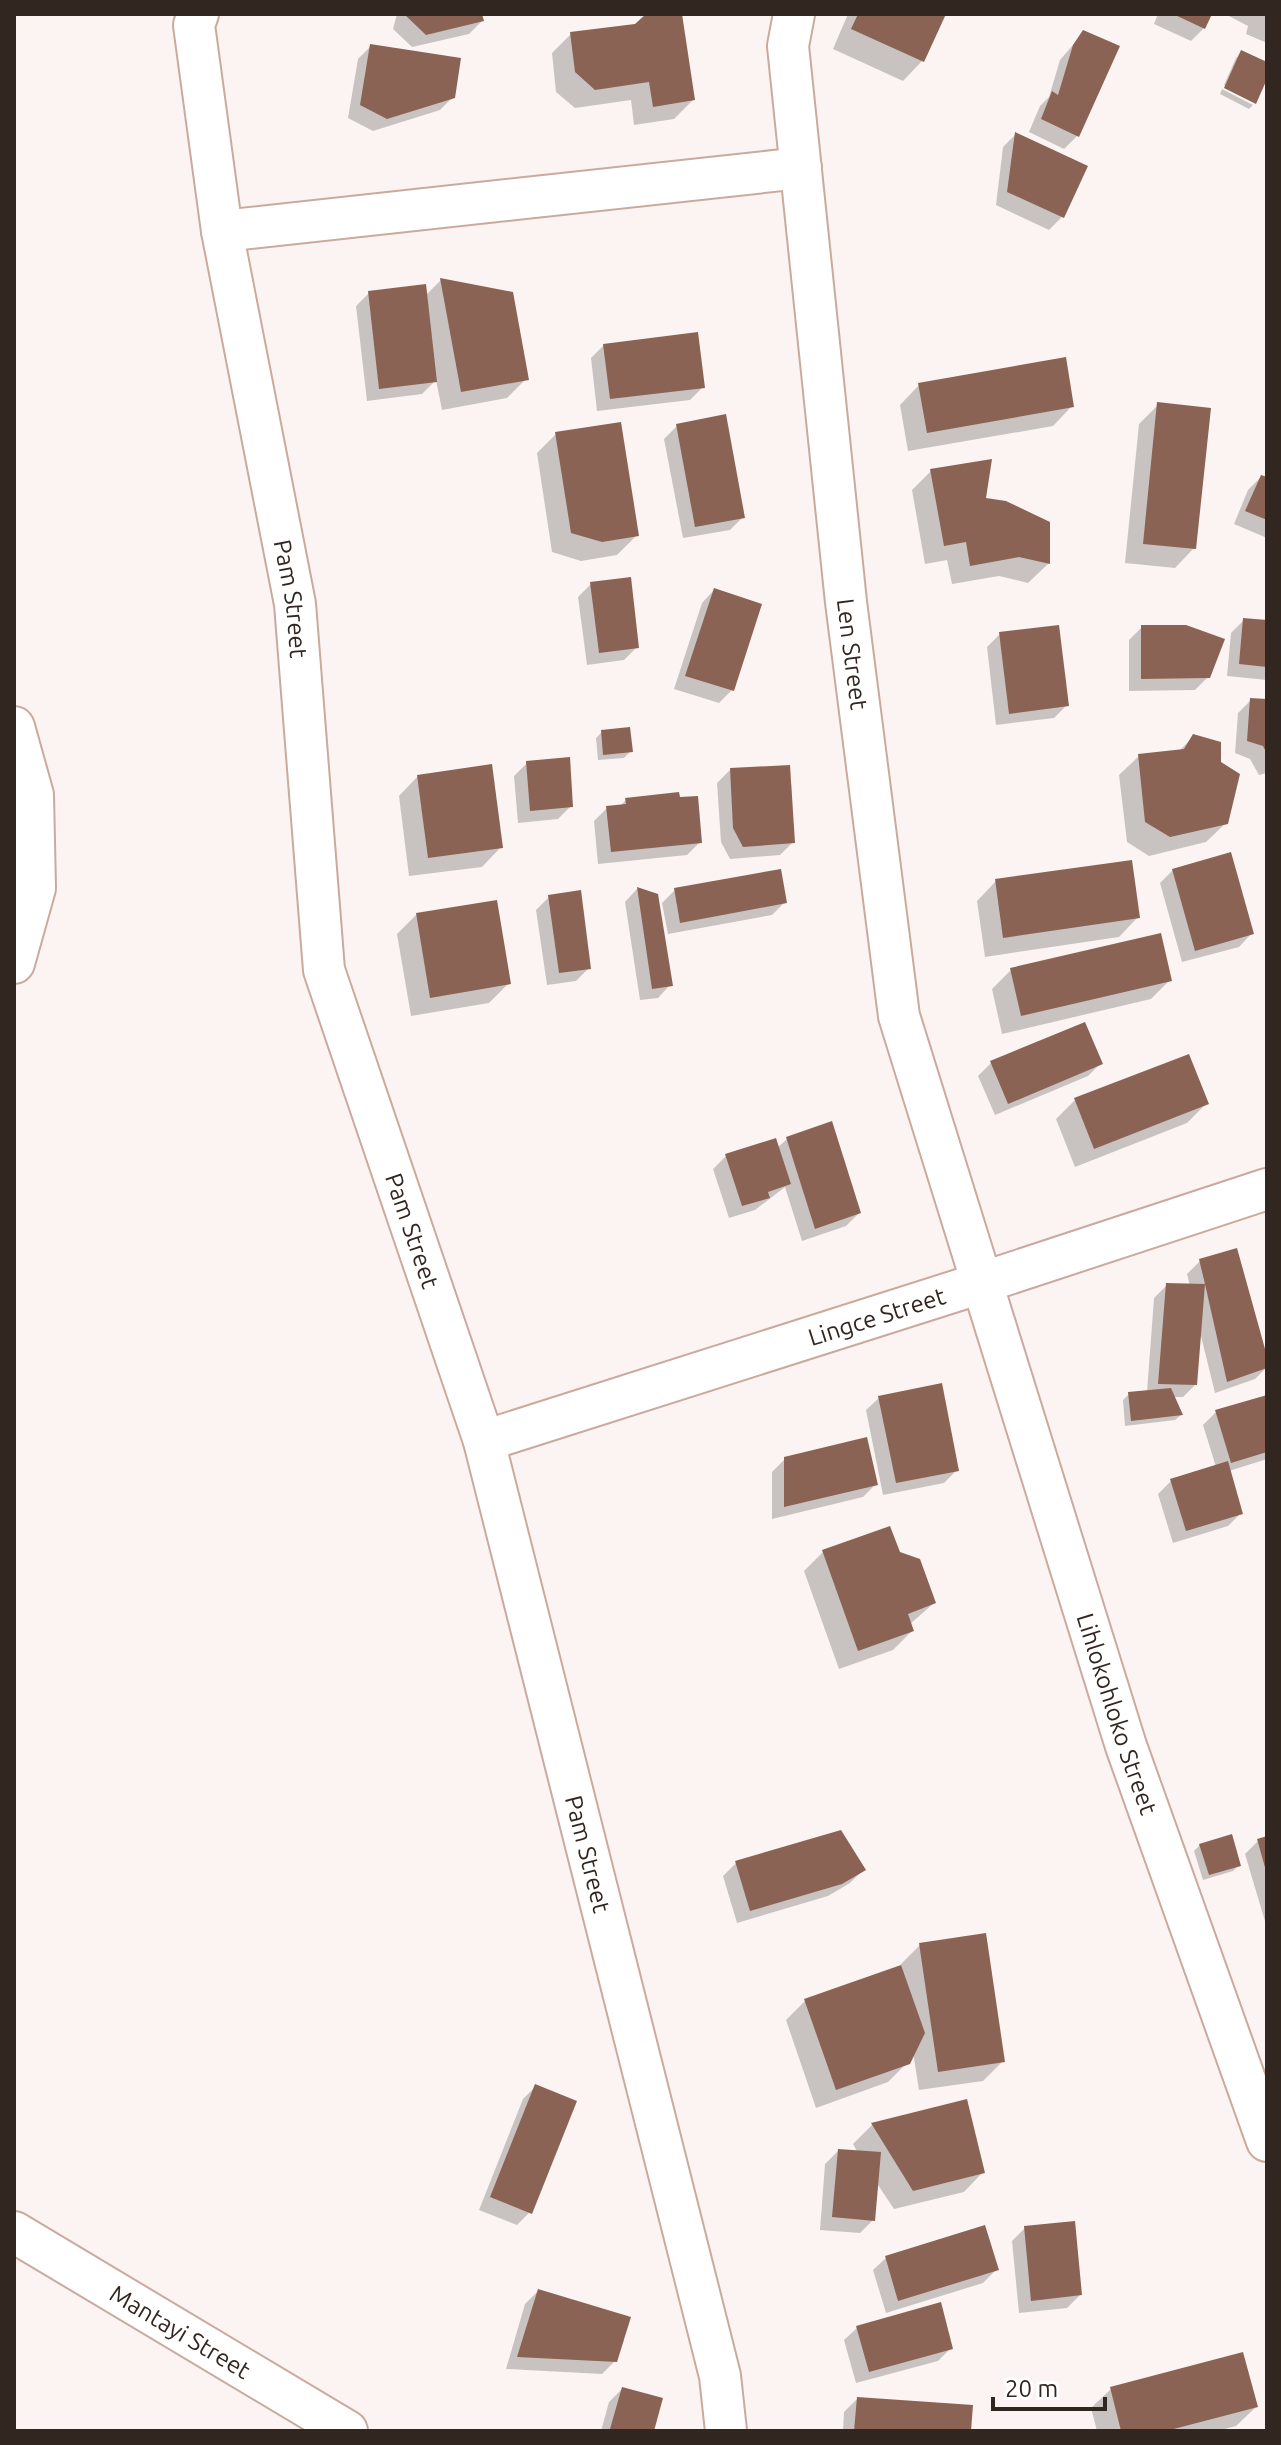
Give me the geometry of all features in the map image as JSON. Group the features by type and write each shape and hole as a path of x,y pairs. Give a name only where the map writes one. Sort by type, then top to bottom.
{"street":[{"name":"Pam Street","path":"198,14 194,25 222,231 295,604 324,970 484,1441 720,2376 726,2431"},
{"name":"Len Street","path":"794,14 788,46 846,602 899,1016 981,1283"},
{"path":"222,231 801,168"},
{"path":"14,727 33,795 35,888 14,963"},
{"name":"Lingce Street","path":"484,1441 1267,1189"},
{"name":"Lihlokohloko Street","path":"981,1283 1126,1746 1267,2141"},
{"name":"Mantayi Street","path":"14,2232 347,2431"}],"building":[{"path":"404,14 482,14 484,21 426,35"},
{"path":"646,14 682,14 695,100 653,107 649,82 595,90 575,72 570,32 635,24"},
{"path":"858,14 946,14 924,62 851,29"},
{"path":"1173,14 1212,14 1205,29"},
{"path":"1083,30 1120,46 1079,137 1041,119 1052,91 1058,95 1073,45"},
{"path":"370,44 461,58 455,98 387,119 360,105"},
{"path":"1241,50 1267,62 1267,79 1256,104 1224,88"},
{"path":"1015,132 1088,166 1064,218 1007,192"},
{"path":"440,278 513,292 529,380 461,392"},
{"path":"426,284 437,382 379,389 368,291"},
{"path":"698,332 705,388 610,399 603,344"},
{"path":"1066,357 1074,407 927,433 918,383"},
{"path":"1157,402 1211,408 1196,549 1143,544"},
{"path":"726,414 745,518 695,527 676,424"},
{"path":"621,422 639,536 602,542 571,533 555,432"},
{"path":"992,459 986,498 1006,501 1050,522 1050,564 1019,557 970,566 966,542 944,546 930,469"},
{"path":"1261,475 1267,477 1267,520 1245,511"},
{"path":"631,577 639,648 599,653 590,582"},
{"path":"714,588 762,604 734,691 685,676"},
{"path":"1243,618 1267,620 1267,667 1239,664"},
{"path":"1059,625 1069,706 1009,714 999,632"},
{"path":"1141,625 1186,625 1225,639 1210,678 1141,679"},
{"path":"1250,698 1267,699 1267,754 1263,746 1247,741"},
{"path":"630,727 633,752 603,755 601,730"},
{"path":"1193,734 1221,742 1221,762 1240,774 1228,824 1170,837 1145,822 1138,754 1184,749"},
{"path":"570,757 573,807 530,811 526,761"},
{"path":"492,764 503,848 428,858 417,775"},
{"path":"790,765 795,843 743,847 733,828 730,768"},
{"path":"679,792 680,797 698,796 702,843 611,852 606,806 626,804 625,798"},
{"path":"1231,852 1254,934 1195,951 1172,869"},
{"path":"1132,860 1140,918 1003,938 995,879"},
{"path":"781,869 787,903 680,923 674,888"},
{"path":"637,887 658,894 673,986 652,989"},
{"path":"581,890 591,969 559,973 548,895"},
{"path":"497,900 511,984 430,998 416,913"},
{"path":"1161,933 1172,981 1021,1016 1010,968"},
{"path":"1085,1022 1103,1064 1008,1104 990,1061"},
{"path":"1189,1054 1209,1104 1094,1149 1074,1098"},
{"path":"832,1121 861,1213 815,1229 786,1137"},
{"path":"776,1138 791,1184 768,1192 770,1198 742,1206 725,1154"},
{"path":"1237,1248 1267,1356 1267,1368 1227,1382 1199,1259"},
{"path":"1166,1283 1205,1284 1197,1385 1158,1384"},
{"path":"942,1383 959,1471 896,1483 878,1396"},
{"path":"1171,1388 1183,1415 1131,1421 1128,1392"},
{"path":"1267,1395 1267,1452 1231,1463 1215,1410"},
{"path":"867,1437 878,1485 784,1507 784,1457"},
{"path":"1228,1461 1243,1514 1186,1531 1170,1479"},
{"path":"890,1526 900,1552 920,1559 936,1603 908,1614 914,1631 858,1651 822,1550"},
{"path":"841,1830 866,1870 842,1884 750,1911 735,1861"},
{"path":"1232,1834 1241,1866 1209,1875 1199,1844"},
{"path":"1267,1836 1267,1871 1266,1871 1257,1839"},
{"path":"986,1933 1005,2062 938,2072 919,1943"},
{"path":"901,1965 925,2033 910,2064 836,2090 804,1999"},
{"path":"535,2084 577,2101 532,2214 490,2197"},
{"path":"967,2099 985,2173 913,2191 871,2123"},
{"path":"838,2149 881,2152 875,2221 832,2217"},
{"path":"1075,2221 1082,2295 1031,2301 1024,2226"},
{"path":"985,2225 999,2270 898,2301 885,2256"},
{"path":"538,2289 631,2317 617,2362 517,2357"},
{"path":"941,2302 953,2349 869,2372 856,2326"},
{"path":"1243,2352 1258,2407 1166,2431 1121,2431 1110,2387"},
{"path":"622,2387 663,2398 654,2431 610,2429"},
{"path":"857,2397 973,2405 971,2431 854,2431"}]}
